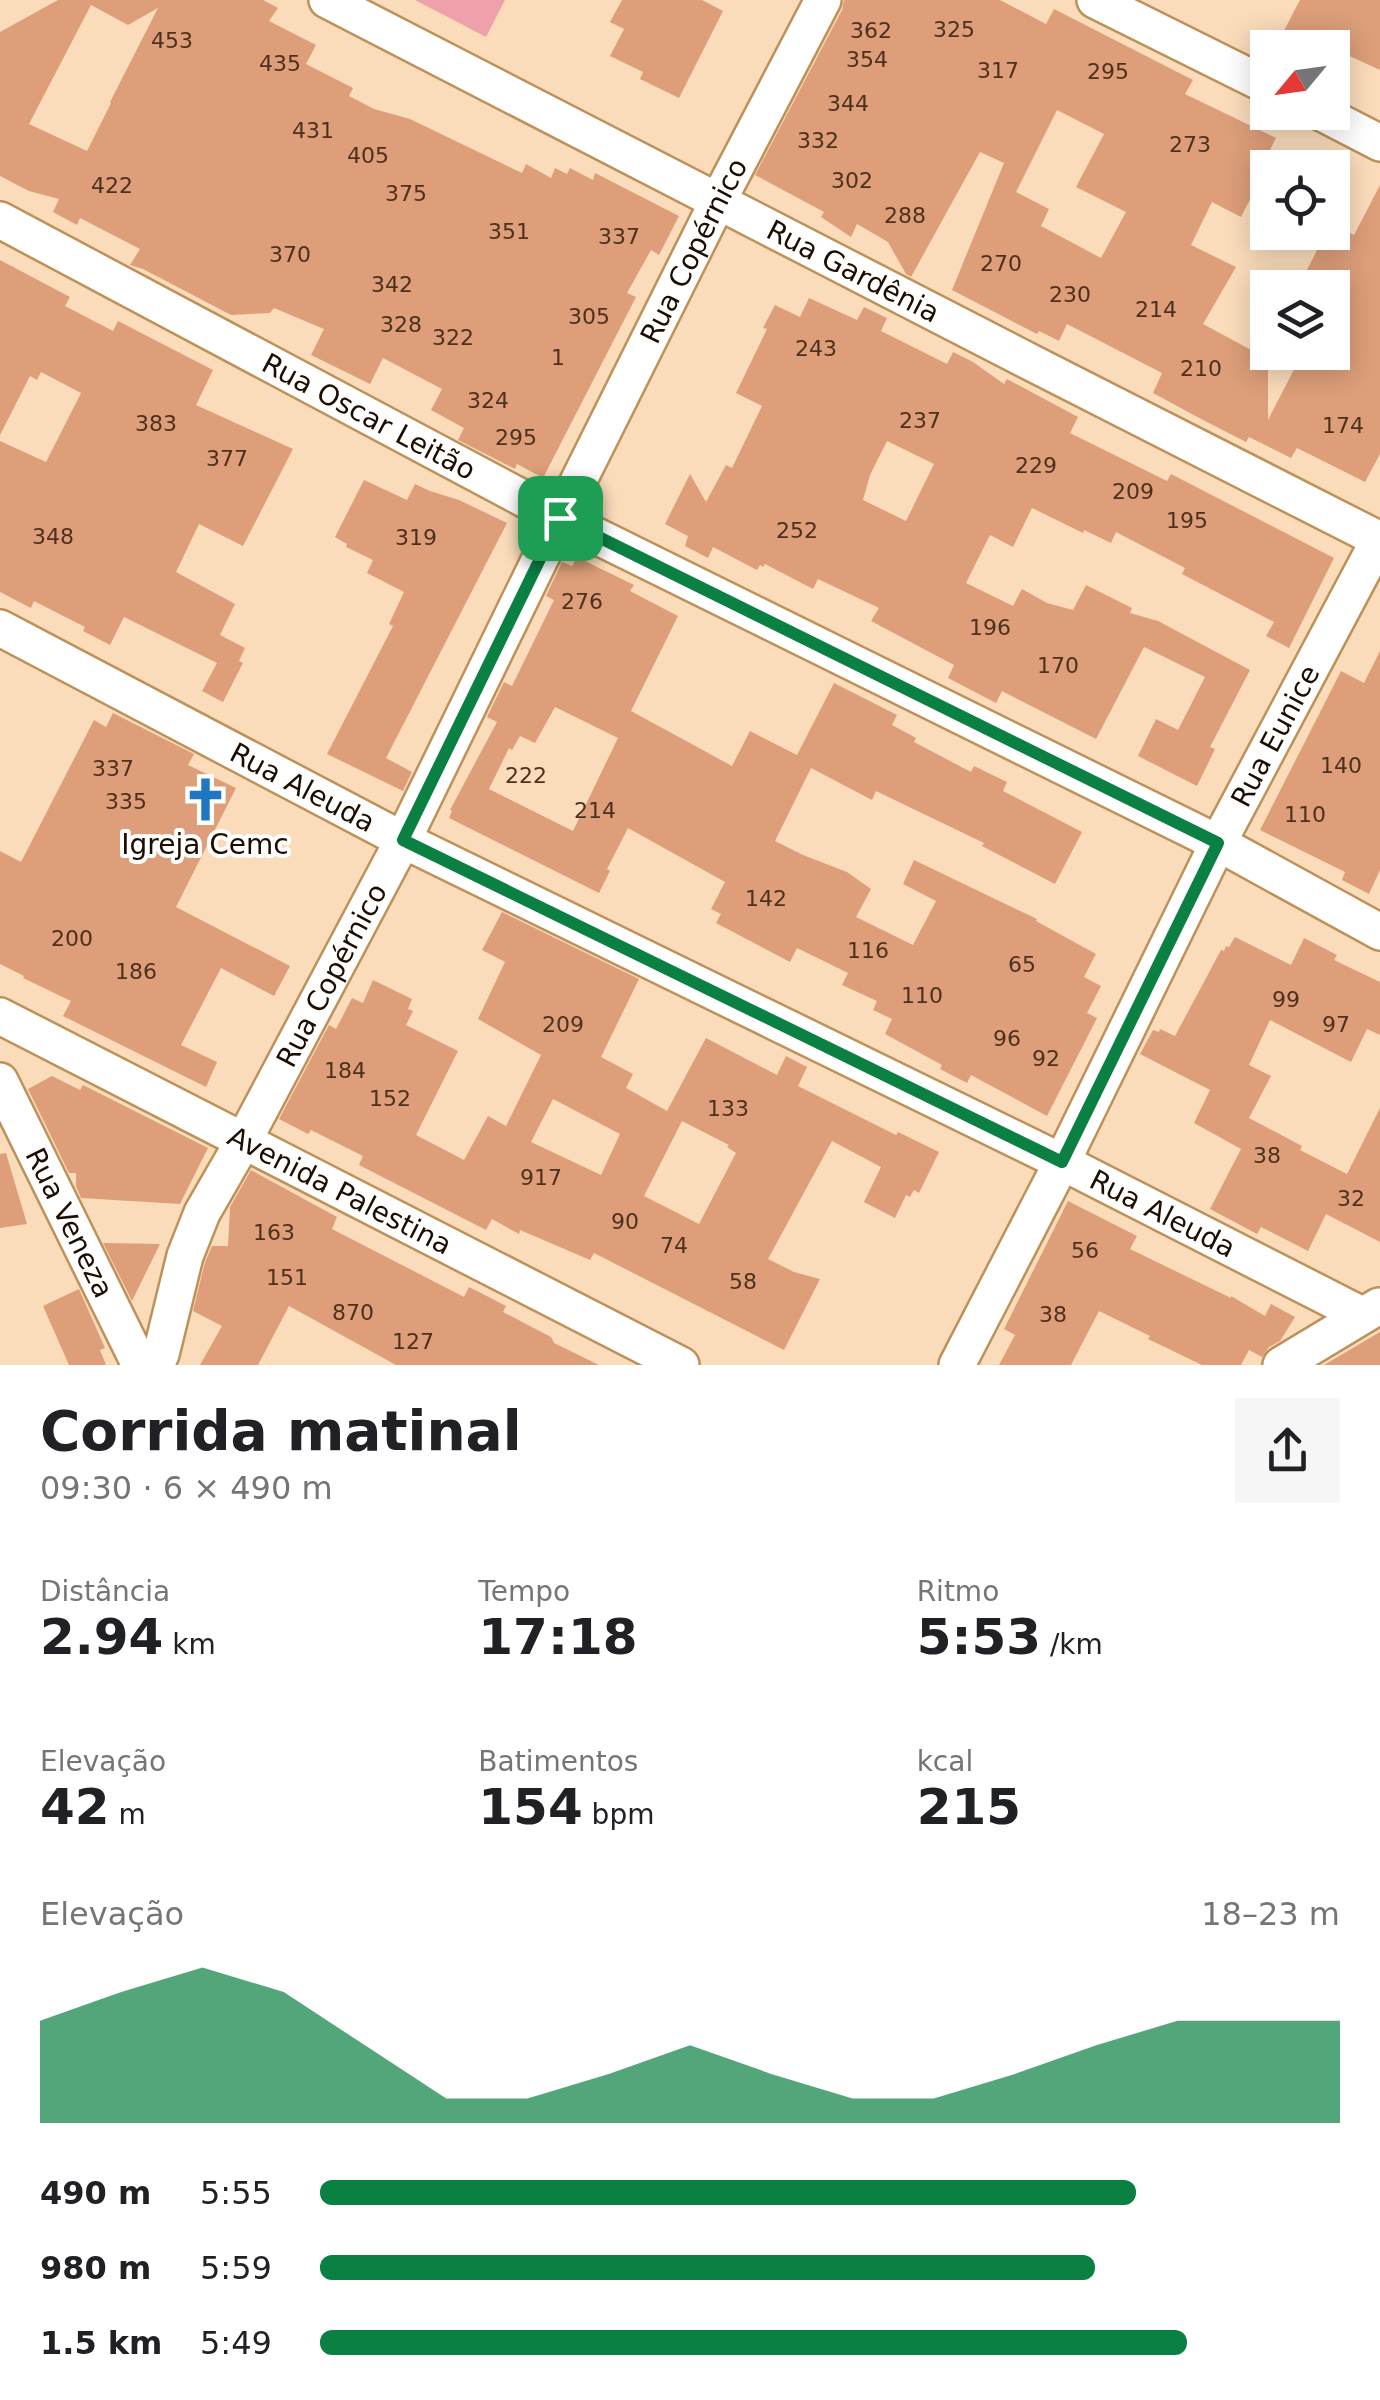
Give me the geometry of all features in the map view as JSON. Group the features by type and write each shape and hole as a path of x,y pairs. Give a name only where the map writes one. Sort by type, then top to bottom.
{"street":[{"name":"Rua Gardênia","path":"327,0 1380,539"},
{"name":"Rua Copérnico","path":"156,1365 185,1256 202,1213 403,840 718,201 823,0"},
{"path":"1095,0 1250,77"},
{"path":"1350,127 1380,142"},
{"name":"Rua Oscar Leitão","path":"0,220 560,518 1218,843 1380,932"},
{"name":"Rua Eunice","path":"957,1365 1062,1162 1218,843 1380,539"},
{"name":"Rua Aleuda","path":"0,628 403,840 1371,1310"},
{"name":"Avenida Palestina","path":"0,1016 681,1365"},
{"name":"Rua Veneza","path":"0,1080 140,1365"},
{"path":"1281,1365 1371,1310"}],"shaded area":[{"path":"415,0 505,0 486,37"}],"building":[{"path":"58,0 263,0 278,8 269,21 316,45 306,64 353,88 349,96 374,109 410,119 522,173 526,164 551,178 555,168 567,174 570,168 593,180 595,173 679,216 659,255 651,250 627,293 636,297 543,478 517,464 515,469 458,440 464,428 431,410 442,389 383,358 370,384 311,355 324,329 274,308 270,313 231,315 130,265 140,249 80,218 77,225 53,212 59,199 29,191 0,176 0,32","holes":["91,5 128,25 158,8 87,151 29,124"]},
{"path":"622,0 702,0 723,11 679,98 640,79 643,72 610,56 624,29 610,22"},
{"path":"844,0 1000,0 1046,24 1054,9 1193,80 1185,94 1250,125 1250,130 1276,138 1270,150 1250,150 1250,199 1241,217 1212,202 1191,245 1236,267 1203,324 1250,349 1250,370 1268,370 1268,420 1294,370 1350,370 1350,270 1307,270 1317,250 1350,250 1350,233 1354,235 1380,185 1380,454 1365,482 1297,448 1291,458 1249,437 1246,442 1153,393 1162,373 1067,324 1059,341 1039,331 1037,334 952,290 1004,163 980,152 911,277 888,242 857,224 851,237 821,217 824,212 755,175","holes":["1057,110 1104,134 1076,187 1126,212 1101,258 1041,226 1049,209 1016,192"]},
{"path":"1300,0 1380,0 1380,70 1350,56 1350,30 1284,30"},
{"path":"0,260 70,297 65,306 113,331 118,321 213,370 196,405 293,449 243,546 199,524 176,572 235,604 220,635 245,648 239,661 243,663 223,702 202,691 217,663 124,617 110,645 83,631 85,627 34,601 31,608 0,592 0,441 46,462 81,393 41,372 37,380 30,376 0,435"},
{"path":"809,298 857,320 864,307 887,318 881,331 947,364 953,352 1004,384 1007,379 1078,417 1070,433 1167,481 1171,474 1334,558 1289,648 1266,636 1274,622 1182,574 1185,568 1116,532 1111,543 1032,508 1013,547 990,535 966,583 1013,606 1022,589 1047,603 1073,610 1086,585 1132,608 1130,613 1158,621 1250,670 1210,747 1215,749 1197,786 1138,756 1156,719 1178,730 1205,677 1144,647 1096,739 1002,691 996,703 948,678 954,665 871,621 879,608 818,579 813,589 765,564 757,570 713,547 708,558 685,546 688,536 665,524 690,474 706,502 726,465 732,468 762,406 736,393 775,305 800,317","holes":["887,441 934,464 906,521 863,500"]},
{"path":"364,480 407,500 415,484 507,523 386,758 412,772 403,791 327,754 393,626 389,624 404,592 367,573 373,560 335,537"},
{"path":"577,557 634,585 630,591 678,616 631,711 732,766 750,731 797,755 834,683 897,715 892,725 916,738 914,742 971,772 974,766 1007,782 1003,791 1082,832 1055,884 982,846 984,843 876,791 872,800 811,768 775,841 847,872 871,889 856,917 913,945 936,901 903,884 914,860 1037,919 1096,954 1084,977 1101,986 1087,1013 1097,1018 1047,1116 971,1075 967,1083 885,1034 892,1019 873,1010 877,1001 842,985 848,973 797,948 790,962 716,923 721,914 711,909 725,882 628,828 599,893 449,818 497,722 487,717 504,682 512,686 554,600 546,596 562,562 572,566","holes":["555,707 618,738 573,831 489,789 509,748 512,750 520,736 535,743"]},
{"path":"1380,651 1380,870 1369,894 1342,880 1345,872 1260,830 1341,671 1364,683"},
{"path":"113,713 194,754 188,765 236,788 176,907 290,966 274,996 221,968 181,1045 217,1062 206,1087 63,1016 71,1001 0,964 0,851 21,862 94,720 106,727"},
{"path":"502,912 639,979 601,1057 633,1074 626,1088 667,1111 706,1038 777,1075 786,1056 807,1067 798,1086 939,1152 919,1193 914,1190 910,1197 906,1195 895,1218 864,1202 881,1167 832,1141 768,1259 820,1279 784,1350 594,1253 590,1260 520,1230 519,1234 492,1219 486,1230 359,1165 363,1156 279,1119 329,1025 336,1029 352,998 363,1003 373,980 412,999 408,1009 413,1011 406,1025 458,1051 416,1135 464,1160 488,1116 506,1126 541,1055 478,1019 505,962 482,950","holes":["553,1099 620,1134 601,1175 531,1142","682,1121 729,1145 736,1153 699,1224 644,1196"]},
{"path":"1235,937 1291,965 1304,938 1337,955 1334,960 1380,982 1380,1035 1367,1029 1351,1062 1270,1020 1249,1065 1271,1076 1249,1118 1347,1174 1380,1108 1380,1242 1326,1214 1308,1251 1261,1227 1257,1234 1210,1209 1241,1149 1194,1123 1210,1090 1140,1054 1153,1030 1175,1036 1221,950 1229,947"},
{"path":"52,1076 80,1090 83,1085 208,1148 180,1204 81,1198 76,1173 69,1173 28,1089"},
{"path":"6,1153 27,1224 0,1228 0,1154"},
{"path":"251,1170 337,1217 332,1229 464,1297 469,1287 483,1294 506,1306 503,1312 599,1365 396,1365 289,1306 258,1365 200,1365 222,1326 193,1311 205,1262 212,1246 228,1246 230,1207"},
{"path":"1068,1201 1137,1236 1130,1249 1265,1316 1271,1304 1295,1317 1280,1341 1262,1357 1249,1350 1241,1365 1202,1365 1099,1311 1071,1365 999,1365 1015,1335 1004,1329"},
{"path":"103,1243 160,1244 132,1301"},
{"path":"79,1289 105,1348 100,1350 106,1365 69,1365 43,1306"},
{"path":"1380,1332 1380,1365 1324,1365"}],"place":[{"name":"Igreja Cemc","path":"205,799"}],"route":[{"path":"560,518 1218,843 1062,1162 403,840 560,518"}]}
